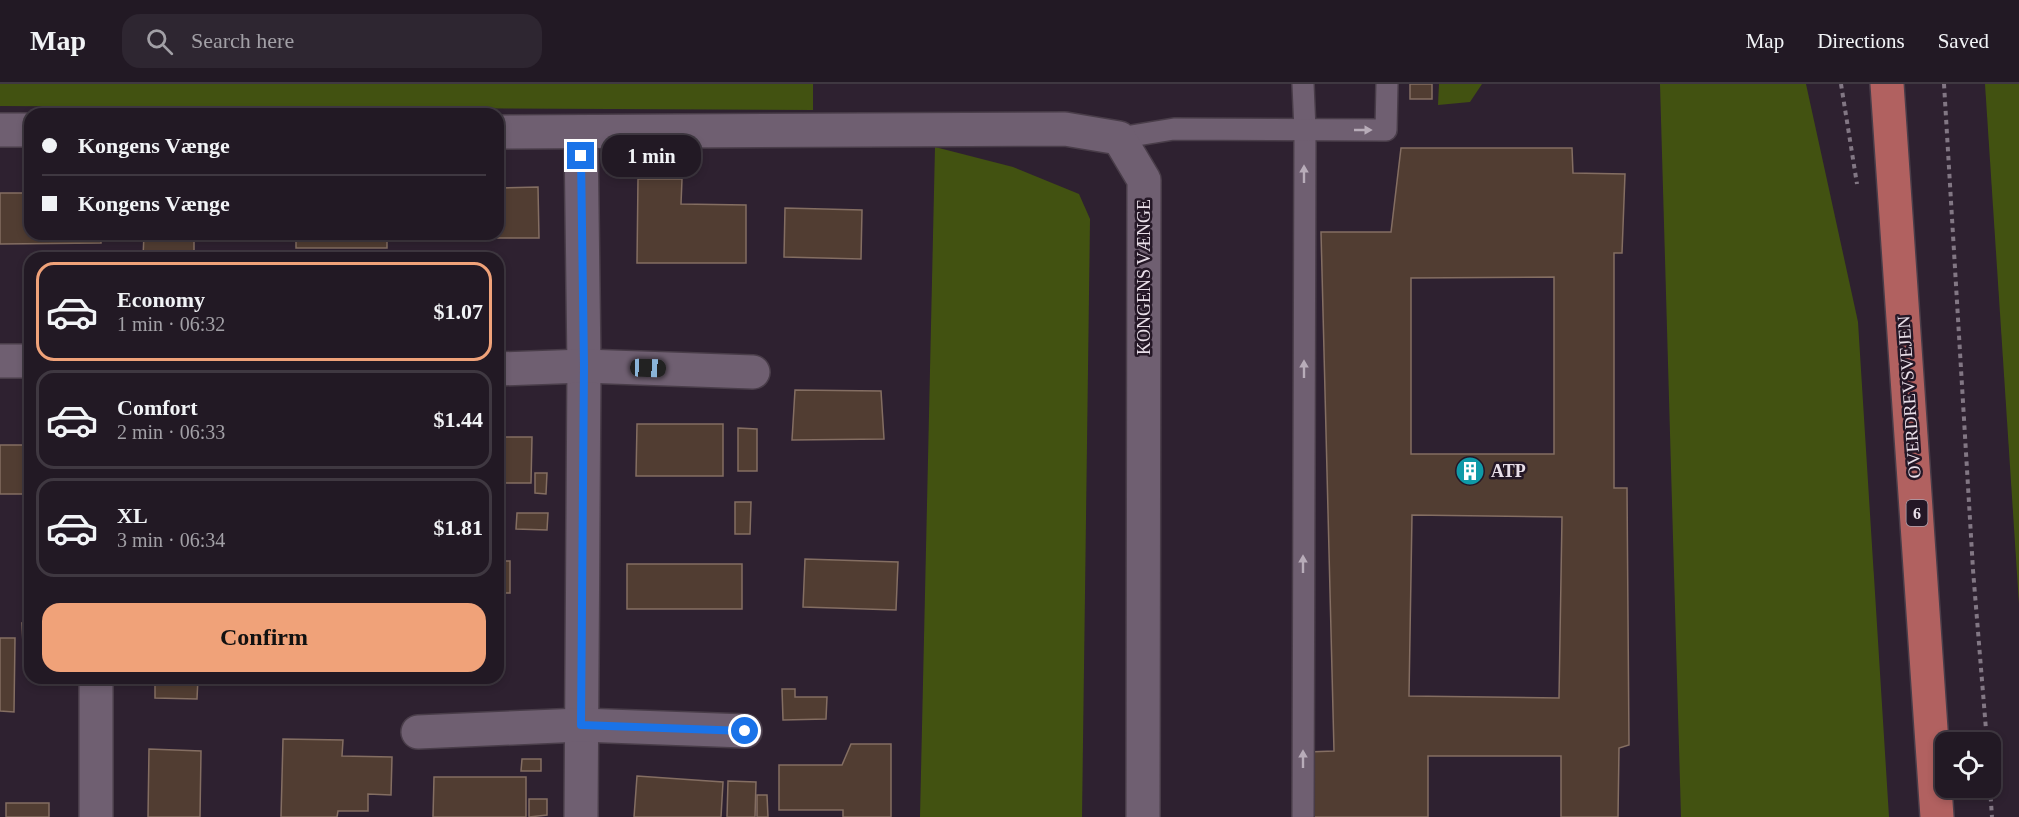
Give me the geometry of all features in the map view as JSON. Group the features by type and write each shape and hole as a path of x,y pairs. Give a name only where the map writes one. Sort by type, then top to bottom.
{"main road":[{"name":"OVERDREVSVEJEN","path":"1887,84 1937,817"}],"street":[{"path":"504,132 1065,129 1119,138"},
{"path":"0,130 24,130"},
{"path":"581,132 584,366 581,817"},
{"name":"KONGENS VÆNGE","path":"1119,138 1144,180 1143,817"},
{"path":"0,361 24,361"},
{"path":"504,369 584,366 753,372"},
{"path":"96,684 96,817"},
{"path":"418,732 581,725 745,731"}],"lane":[{"path":"1302,84 1305,130 1303,817"},
{"path":"1119,138 1174,129 1386,130 1387,84"}],"path":[{"path":"1944,84 1973,570 1986,732"},
{"path":"1991,798 1992,817"}],"green space":[{"path":"0,84 813,84 813,110 0,106"},
{"path":"1439,84 1482,84 1470,102 1438,105"},
{"path":"1660,84 1806,84 1858,322 1889,817 1681,817"},
{"path":"1985,84 2019,84 2019,604"},
{"path":"935,147 1013,167 1079,194 1090,219 1082,817 920,817"}],"building":[{"path":"1410,84 1432,84 1432,99 1410,99"},
{"name":"ATP","path":"1401,148 1572,148 1573,173 1625,174 1622,253 1614,253 1614,488 1627,488 1629,745 1619,748 1618,817 1561,817 1561,756 1428,756 1428,817 1306,817 1307,752 1334,751 1321,232 1391,232","holes":["1554,277 1554,454 1411,454 1411,278","1412,515 1562,517 1559,698 1409,696"]},
{"path":"638,179 682,179 681,204 746,205 746,263 637,263"},
{"path":"538,187 539,238 504,238 504,188"},
{"path":"0,193 24,193 24,240 101,240 101,243 0,244"},
{"path":"785,208 862,210 861,259 784,257"},
{"path":"144,240 194,240 194,252 143,252"},
{"path":"296,240 387,240 387,248 296,248"},
{"path":"795,390 881,391 884,439 792,440"},
{"path":"637,424 723,424 723,476 636,476"},
{"path":"738,428 757,429 757,471 738,471"},
{"path":"504,437 532,437 531,483 504,483"},
{"path":"0,445 24,445 24,494 0,494"},
{"path":"535,473 547,473 546,494 535,493"},
{"path":"735,502 751,502 750,534 735,534"},
{"path":"517,513 548,513 547,530 516,529"},
{"path":"805,559 898,562 896,610 803,607"},
{"path":"504,561 510,561 510,593 504,593"},
{"path":"627,564 742,564 742,609 627,609"},
{"path":"22,623 24,623 24,645 23,645"},
{"path":"0,638 15,638 14,712 0,711"},
{"path":"155,684 198,684 197,699 155,698"},
{"path":"782,689 795,689 795,697 827,697 826,719 783,720"},
{"path":"283,739 343,740 342,756 392,757 391,795 368,794 368,811 338,811 337,817 281,817"},
{"path":"851,744 891,744 891,817 843,817 843,810 779,810 779,765 842,765"},
{"path":"149,749 201,751 200,817 148,817"},
{"path":"522,759 541,759 541,771 521,771"},
{"path":"637,776 723,782 721,817 634,817"},
{"path":"434,777 526,777 526,817 433,817"},
{"path":"728,781 756,782 755,817 727,817"},
{"path":"757,795 767,795 768,817 757,817"},
{"path":"529,799 547,799 547,815 529,817"},
{"path":"6,803 49,803 49,817 6,817"}],"place":[{"name":"ATP","path":"1470,471"}],"route":[{"path":"581,156 584,366 581,725 745,731"}]}
